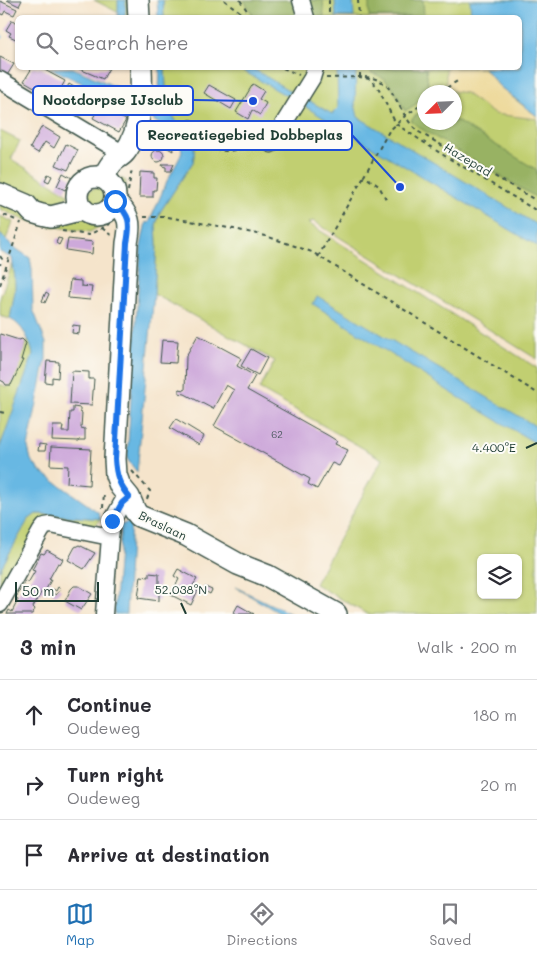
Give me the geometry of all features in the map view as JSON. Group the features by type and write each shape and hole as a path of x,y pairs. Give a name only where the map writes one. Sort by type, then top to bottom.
{"main road":[{"path":"138,0 139,15"},
{"path":"0,194 24,214 80,204 94,215 109,195 113,162 124,154 131,143 137,126 140,106 141,70"},
{"path":"80,204 79,190 84,182 93,178 109,195"},
{"name":"Braslaan","path":"109,195 122,208 130,226 127,243 115,459 116,474 120,486 129,497 139,516 186,535 238,564 268,576 336,614"}],"street":[{"path":"302,0 305,15"},
{"path":"271,144 318,75"},
{"path":"0,80 124,154"},
{"path":"104,614 112,521 122,503 129,497"},
{"path":"0,604 45,526 51,525 110,536"}],"path":[{"path":"224,0 239,11 241,15"},
{"path":"240,0 250,15"},
{"path":"329,0 330,15"},
{"path":"358,0 359,15"},
{"path":"360,70 360,77"},
{"path":"318,75 376,78 383,82 388,87 409,123 419,132 537,201"},
{"path":"360,77 369,79 377,86 396,124"},
{"path":"451,85 459,80"},
{"path":"318,257 389,131 417,108"},
{"path":"174,136 184,124 191,120 198,125 208,145 215,150 222,151 252,146 262,142 271,144"},
{"name":"Hazepad","path":"396,124 440,153 537,211"},
{"path":"364,176 379,186 386,199"},
{"path":"0,284 24,214"},
{"path":"150,218 168,216 266,236 293,244 318,257 537,392"},
{"path":"0,256 2,259 0,265"},
{"path":"0,412 6,413"}],"green space":[{"path":"94,0 128,0 129,15 123,15"},
{"path":"163,0 537,0 537,359 313,221 308,223 537,368 537,614 367,614 315,584 382,459 259,389 275,361 154,294 157,244 156,225 160,212 193,162 194,153 192,140 176,121 168,103 165,70 522,70 522,15 164,15"},
{"path":"244,0 296,0 300,15 253,15"},
{"path":"304,0 323,0 324,15 308,15"},
{"path":"369,0 423,0 424,15 369,15"},
{"path":"371,70 426,70 428,85 417,85 417,103 405,111 396,93 378,75 371,73"},
{"path":"417,115 417,126 411,121"},
{"path":"462,124 537,170 537,198 423,130 462,130"},
{"path":"0,131 20,141 11,159 70,195 61,200 44,203 0,187"},
{"path":"121,178 126,181 125,196 120,196"},
{"path":"96,188 102,191 105,197 102,203 96,206 90,203 87,197 90,191"},
{"path":"0,201 81,215 90,219 107,222 90,232 49,226 19,218 0,209"},
{"path":"0,216 13,222 6,239 0,234"},
{"path":"12,265 15,285 10,319 0,316 0,298"},
{"path":"28,340 33,351 32,363 0,447 0,384 7,387 11,384"},
{"path":"36,514 101,519 96,525 81,527 46,521 0,590 0,570 28,520"}],"sand":[{"path":"446,70 485,70 501,88 537,116 537,119 494,114 462,92 462,85 446,85"}],"water":[{"path":"118,0 126,0 125,15 118,15"},
{"path":"157,0 163,0 164,15 158,15"},
{"path":"335,0 353,0 354,15 336,15"},
{"path":"470,0 537,0 537,116 499,86 486,70 522,70 522,15 471,15"},
{"path":"54,70 78,70 125,91 125,103"},
{"path":"160,70 165,70 166,91 170,109 176,121 192,140 194,152 193,162 160,212 156,225 157,244 154,294 137,472 127,459 141,246 146,222 149,223 182,151 179,136 153,120 159,93"},
{"path":"242,70 255,70 290,91 291,93 287,96"},
{"path":"337,70 356,70 355,104 358,117 537,225 537,246 304,106 308,100 332,114 338,108"},
{"path":"0,234 15,248 30,258 33,309 46,343 46,359 28,447 31,460 40,471 98,512 101,519 36,514 28,520 0,570 0,447 33,355 26,334 19,325 10,319 15,291 15,278 12,258 0,252"},
{"path":"317,296 537,427 537,444 450,392 313,304"},
{"path":"131,521 126,614 114,614 121,525"},
{"path":"235,587 291,614 281,614"}],"building":[{"path":"7,0 22,0 19,6"},
{"path":"0,1 17,9 14,15 5,11 3,15 0,13"},
{"path":"12,20 15,22 15,39 9,36 11,33 6,30"},
{"path":"0,57 14,64 6,77 0,73"},
{"path":"31,70 45,70 65,81 55,99 24,81"},
{"path":"82,70 108,70 103,79"},
{"path":"69,84 74,87 72,91 76,93 73,99 78,102 73,111 63,105 69,96 64,93"},
{"path":"253,84 264,91 259,99 266,103 260,115 252,110 248,119 236,112"},
{"path":"209,85 236,100 231,109 204,93"},
{"path":"99,107 126,120 119,132 93,118"},
{"path":"42,126 60,137 54,148 45,142 38,153 30,148"},
{"path":"154,128 159,129 171,138 173,151 150,138"},
{"path":"66,144 78,150 68,170 56,165"},
{"path":"158,150 164,156 158,162 152,156"},
{"path":"163,164 174,164 171,171 166,171 166,167 162,166"},
{"path":"140,172 154,173 154,178 157,178 153,197 139,197"},
{"path":"63,173 72,178 65,190 57,186"},
{"path":"48,174 52,176 49,182 45,180"},
{"path":"58,238 62,239 59,245 56,243"},
{"path":"68,239 93,242 92,254 66,250"},
{"path":"70,280 81,281 81,286 92,287 90,300 68,298"},
{"path":"46,292 49,294 45,303 42,301"},
{"path":"73,325 80,326 79,334 72,333"},
{"path":"0,334 19,340 22,339 26,343 21,360 23,360 11,385 6,385 0,380"},
{"path":"198,335 241,358 237,366 255,376 247,390 329,436 337,441 335,444 348,450 339,466 332,463 317,489 308,484 310,479 214,426 234,390 226,385 213,409 185,394 179,393 179,389 185,390 186,356"},
{"path":"162,340 178,341 176,363 160,362"},
{"path":"251,349 267,358 258,375 241,366"},
{"path":"47,361 59,362 58,378 52,377 52,383 45,382"},
{"path":"72,371 89,372 89,379 94,379 92,405 70,404"},
{"path":"73,407 80,408 82,413 81,428 85,429 85,440 52,440 53,426 63,426 62,432 69,432 70,412 73,412"},
{"path":"176,419 204,436 199,445 170,428"},
{"path":"39,444 46,445 45,451 38,451"},
{"path":"51,447 91,449 89,485 67,483 68,466 50,465"},
{"path":"79,545 95,553 84,569 68,560 75,547"},
{"path":"47,550 63,559 60,564 58,563 49,579 51,580 44,593 42,591 33,607 35,609 32,614 7,614 9,610 12,612 18,600 16,598 25,581 28,583 35,571 32,570 41,553 44,554"},
{"path":"178,569 197,579 192,587 198,590 191,605 171,595 179,579 174,576"},
{"path":"149,573 159,574 159,601 138,598 141,576 149,577"},
{"path":"74,586 79,586 92,594 81,610 65,601"},
{"path":"58,587 61,589 56,595 51,592 53,589 56,591"},
{"path":"205,587 212,590 210,594 203,590"},
{"path":"238,605 254,614 233,614"}],"place":[{"name":"Nootdorpse IJsclub","path":"253,101"},
{"name":"Recreatiegebied Dobbeplas","path":"400,187"}],"route":[{"path":"112,521 122,503 129,497 120,486 116,474 115,459 127,243 130,226 122,208 115,201"}]}
